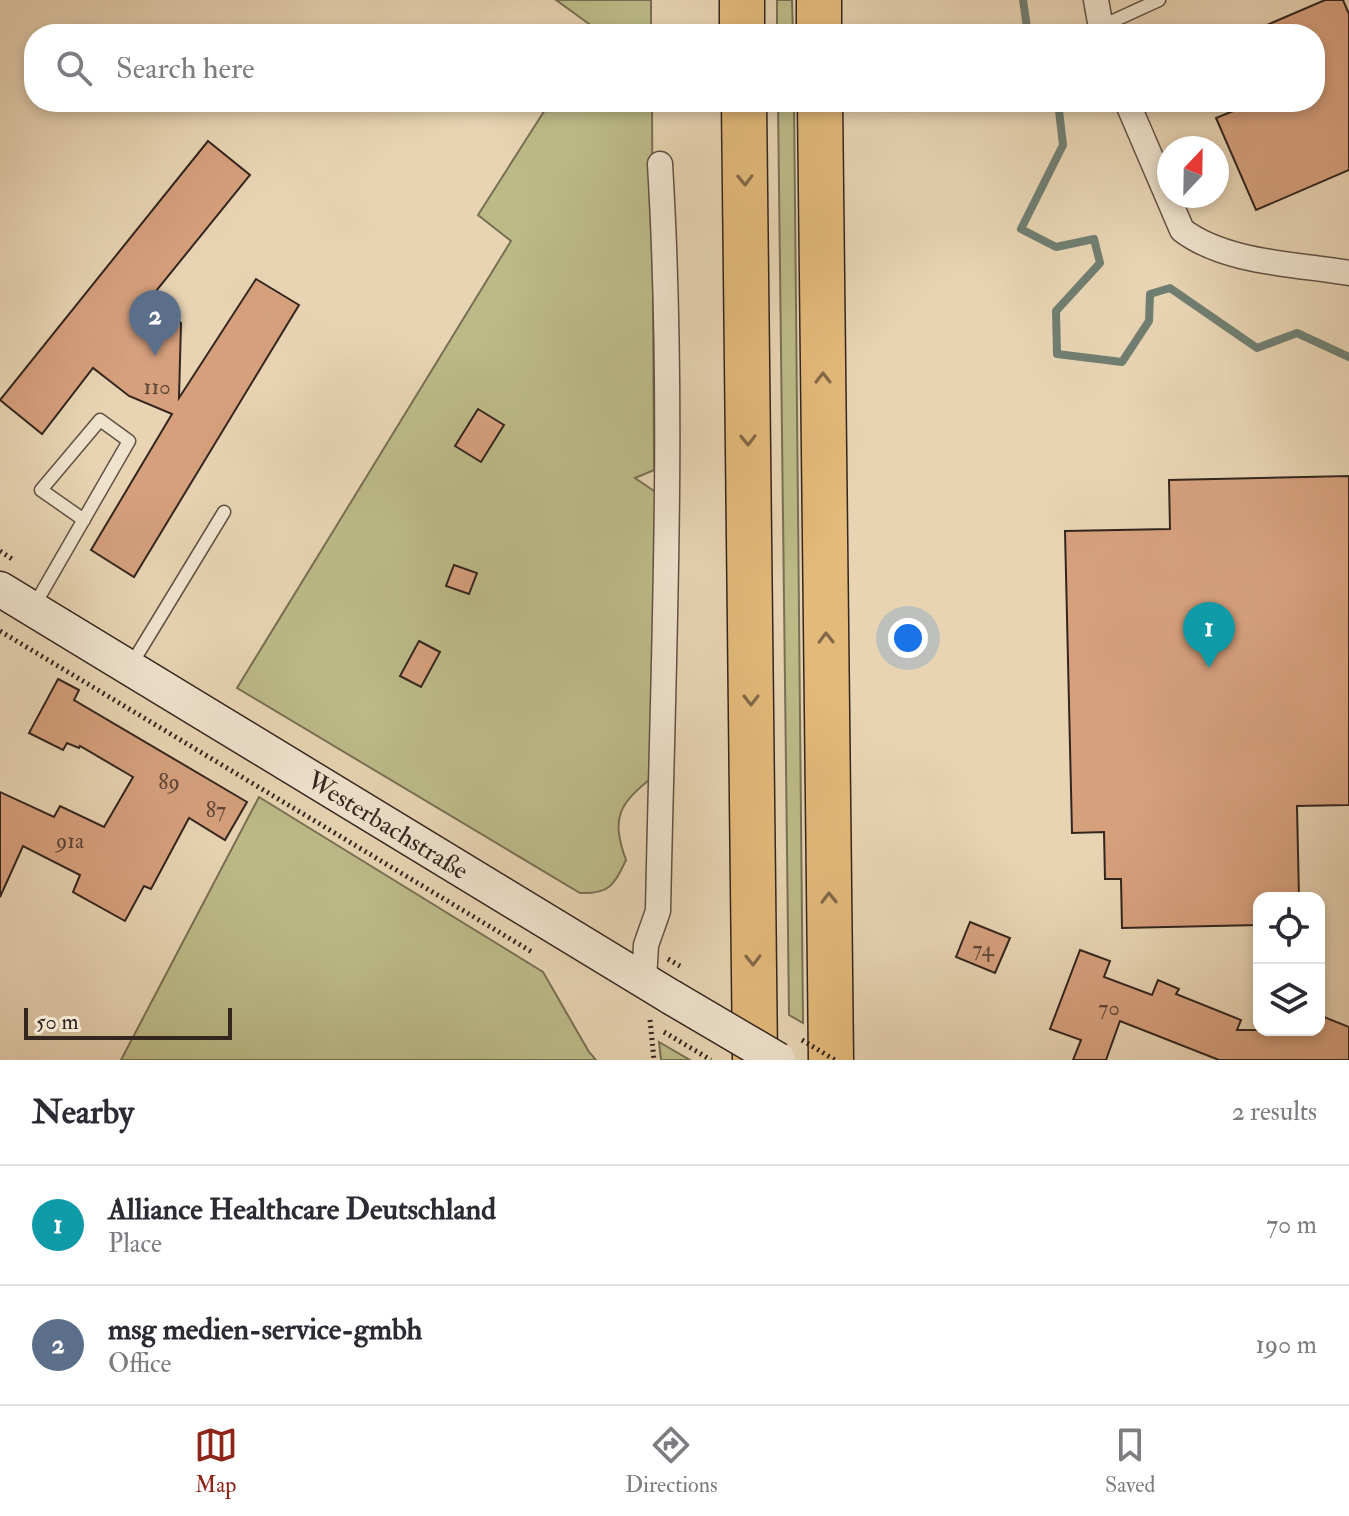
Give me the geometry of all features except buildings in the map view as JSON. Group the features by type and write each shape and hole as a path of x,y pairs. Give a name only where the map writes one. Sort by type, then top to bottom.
{"highway":[{"path":"742,0 742,24"},
{"path":"819,0 819,24"},
{"path":"744,112 755,1060"},
{"path":"820,112 831,1060"}],"main road":[{"name":"Westerbachstraße","path":"0,589 778,1060"}],"street":[{"path":"1096,0 1100,24"},
{"path":"1131,112 1182,230 1198,242 1226,253 1349,273"},
{"path":"658,988 646,945 658,911 666,514 665,261 660,164"}],"lane":[{"path":"1113,24 1159,0"},
{"path":"33,609 84,520 129,441 100,420 41,490 84,520"},
{"path":"129,667 224,512"}],"path":[{"path":"0,631 542,958"},
{"path":"636,1015 711,1060"}],"shaded area":[{"path":"556,0 651,0 651,24 589,24"},
{"path":"777,0 792,0 793,24 777,24"},
{"path":"544,112 652,112 654,470 635,478 660,495 654,776 633,794 621,812 619,832 626,860 610,886 598,892 580,893 237,688 511,241 478,215"},
{"path":"778,112 794,112 803,1023 789,1015"},
{"path":"259,797 543,972 596,1060 121,1060"},
{"path":"659,1042 690,1060 661,1060"}],"waterway":[{"path":"1023,0 1027,24"},
{"path":"1059,112 1063,145 1021,229 1056,247 1094,239 1100,263 1056,311 1057,354 1122,362 1149,321 1150,294 1170,288 1257,348 1297,333 1349,357"}],"place":[{"name":"msg medien-service-gmbh","path":"155,356"},
{"name":"Alliance Healthcare Deutschland","path":"1209,668"}]}
